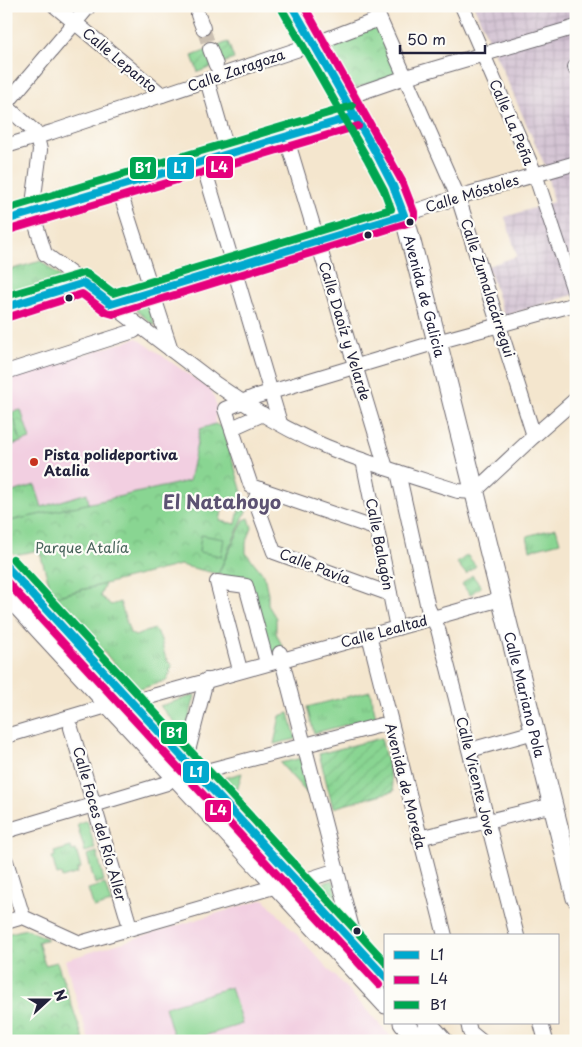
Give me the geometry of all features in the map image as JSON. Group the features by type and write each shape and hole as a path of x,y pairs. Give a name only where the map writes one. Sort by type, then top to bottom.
{"main road":[{"name":"Avenida de Galicia","path":"292,6 393,186 404,215 445,340 474,492"},
{"name":"Calle Mariano Pola","path":"474,492 576,898"},
{"path":"8,572 132,702 384,976"},
{"path":"6,593 384,1002"},
{"path":"404,1024 419,1041"},
{"path":"427,1024 443,1041"}],"street":[{"name":"Calle Lepanto","path":"55,6 162,95"},
{"path":"89,6 6,105 34,131 37,137 40,150 32,212 45,254 240,401 325,446 458,491 474,492 576,399"},
{"name":"Calle La Peña","path":"462,6 535,174 576,296"},
{"name":"Calle Zaragoza","path":"6,146 314,44 377,13"},
{"name":"Calle Zumalacárregui","path":"377,13 458,196 534,436"},
{"path":"345,98 406,77 576,27"},
{"path":"210,49 216,65"},
{"path":"209,87 226,146"},
{"path":"6,220 355,116"},
{"name":"Calle Daoíz y Velarde","path":"286,136 355,366 392,470 432,618"},
{"path":"202,161 280,423"},
{"name":"Calle Móstoles","path":"111,304 404,215 458,196 576,163"},
{"path":"118,186 171,350"},
{"path":"6,307 84,283"},
{"path":"377,530 251,486 225,409 240,401 355,366 576,304"},
{"path":"6,372 134,331"},
{"path":"232,428 263,414"},
{"name":"Calle Balagón","path":"363,460 397,628"},
{"name":"Calle Pavía","path":"260,489 255,500 274,552 390,594"},
{"path":"240,670 216,582 246,586 267,663"},
{"name":"Calle Lealtad","path":"132,702 267,663 281,656 397,628 501,598"},
{"path":"25,613 68,648 122,704 132,702"},
{"name":"Calle Vicente Jove","path":"432,618 438,628 517,934"},
{"name":"Avenida de Moreda","path":"369,635 444,934"},
{"path":"281,656 356,945"},
{"path":"189,747 206,680"},
{"path":"6,736 110,705"},
{"path":"210,770 381,725"},
{"name":"Calle Foces del Río Aller","path":"71,728 128,920"},
{"path":"470,750 527,734"},
{"path":"6,831 167,783"},
{"path":"419,838 553,805"},
{"path":"6,861 23,917"},
{"path":"309,879 337,870"},
{"path":"6,922 23,917 80,943 277,886"},
{"path":"468,1024 470,1032 481,1041"},
{"path":"541,1024 546,1041"}],"shaded area":[{"path":"474,6 576,6 576,294 504,316 488,266 517,256 505,217 553,202 546,168"},
{"path":"137,338 212,391 216,405 215,424 200,429 189,481 6,522 6,379"},
{"path":"264,899 395,1041 89,1041 65,960"}],"green space":[{"path":"376,24 398,74 349,90 323,44"},
{"path":"228,42 234,59 198,72 192,56"},
{"path":"41,261 63,279 6,296 6,271"},
{"path":"146,298 155,326 128,303"},
{"path":"6,393 21,442 6,447"},
{"path":"21,410 30,439 21,442 12,412"},
{"name":"Parque Atalía","path":"215,424 223,428 247,509 218,574 180,565 53,597 39,550 15,555 6,546 6,522 189,481 200,429","holes":["223,506 239,509 236,524 220,521"]},
{"path":"35,485 42,507 87,493 89,504 6,522 6,494"},
{"path":"249,518 252,528 246,543 246,553 264,575 268,605 276,618 276,633 284,650 269,653 251,584 218,574 244,520"},
{"path":"556,528 560,542 530,550 527,536"},
{"path":"201,535 224,539 221,556 199,552"},
{"path":"467,555 476,566 466,574 457,563"},
{"path":"472,575 481,586 470,595 462,584"},
{"path":"105,584 100,596 111,605 120,602 130,633 135,636 154,629 158,633 165,657 172,666 167,680 138,690 54,597"},
{"path":"370,691 376,717 314,733 307,707"},
{"path":"195,695 185,735 160,706"},
{"path":"289,713 296,739 274,744 280,716"},
{"path":"381,738 394,791 333,808 319,754"},
{"path":"302,758 313,800 280,763"},
{"path":"242,773 237,791 224,778"},
{"path":"87,820 95,849 85,852 77,824"},
{"path":"71,847 72,851 76,850 81,868 77,870 78,873 62,878 61,874 57,875 52,857 55,856 54,852"},
{"path":"97,852 104,881 95,884 87,855"},
{"path":"333,880 339,901 322,883"},
{"path":"105,884 111,903 94,908 88,889"},
{"path":"26,929 48,939 38,942 45,965 57,962 84,1041 6,1041 6,934"},
{"path":"231,987 242,1024 188,1041 175,1041 165,1007"}],"tunnel":[{"path":"203,28 210,49"}],"transit line":[{"name":"L1","path":"6,307 84,283 111,304 404,215 393,186 377,155 292,6"},
{"name":"L4","path":"9,317 82,294 106,312 113,314 411,222 414,212 402,181 304,6"},
{"name":"B1","path":"6,296 84,273 113,293 391,209 384,190 368,160 283,11"},
{"name":"B1","path":"6,209 352,106"},
{"name":"L1","path":"6,220 355,116"},
{"name":"L4","path":"9,230 358,126"},
{"name":"B1","path":"13,559 384,961"},
{"name":"L1","path":"6,566 384,976"},
{"name":"L4","path":"6,581 379,985"}],"place":[{"name":"Pista polideportiva Atalia","path":"34,462"}],"district":[{"name":"El Natahoyo","path":"222,501"}]}
